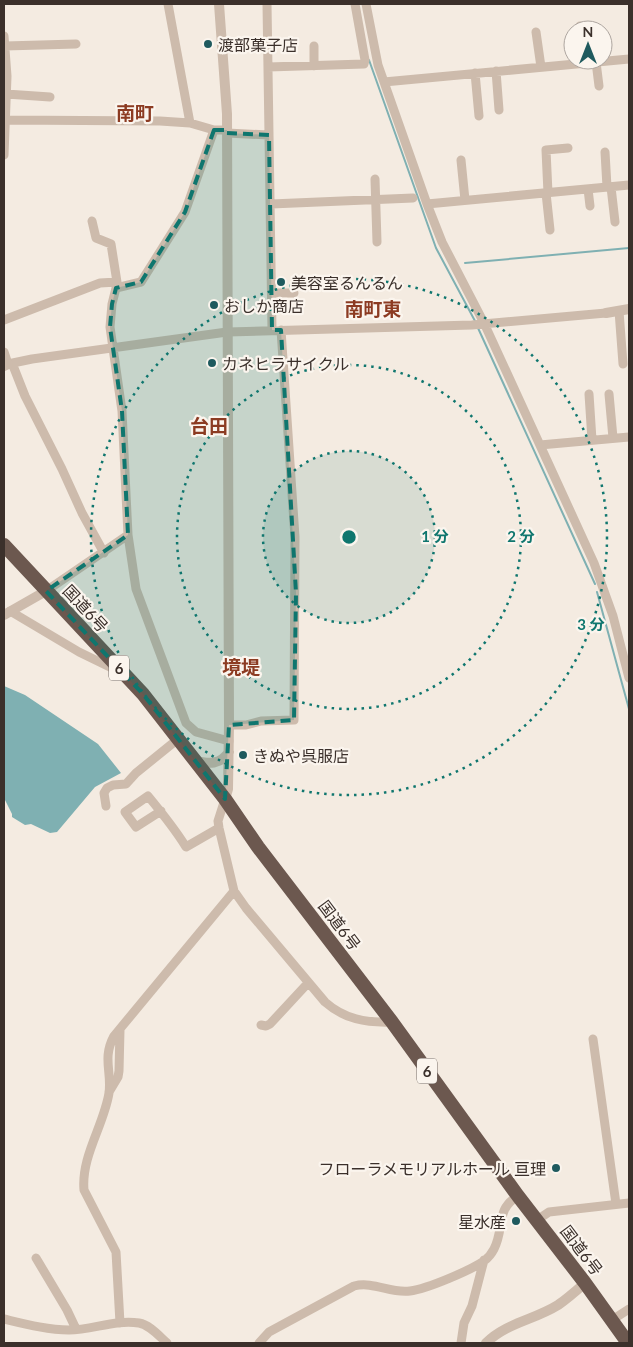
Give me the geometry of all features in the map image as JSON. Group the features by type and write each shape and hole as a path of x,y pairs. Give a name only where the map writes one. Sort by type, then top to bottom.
{"highway":[{"name":"国道6号","path":"4,545 143,694 392,1022 518,1196 585,1283 628,1343"}],"street":[{"path":"168,4 190,123"},
{"path":"219,4 227,132 229,724 228,789 218,821 219,828 234,891 308,983 336,1012 366,1021 392,1022"},
{"path":"229,724 246,725 261,721 294,720 295,537 277,330 272,293 267,4"},
{"path":"268,67 364,64 365,60 355,4"},
{"path":"366,4 375,51 384,82 427,204 442,242 484,324 603,584 629,678"},
{"path":"536,32 541,67"},
{"path":"4,36 6,94 4,155"},
{"path":"4,46 76,44"},
{"path":"314,46 314,66"},
{"path":"613,60 629,59"},
{"path":"384,82 563,64"},
{"path":"597,70 599,86"},
{"path":"496,71 499,110"},
{"path":"475,74 479,116"},
{"path":"6,94 50,97"},
{"path":"5,120 190,123 227,132 270,135"},
{"path":"4,320 100,283 116,285 141,282 185,212 214,130"},
{"path":"550,230 546,150 568,148"},
{"path":"604,152 614,222"},
{"path":"462,160 465,200"},
{"path":"375,179 377,242"},
{"path":"427,204 629,185"},
{"path":"588,189 590,206"},
{"path":"270,204 413,198"},
{"path":"92,221 96,238 111,244 116,285 110,326 122,411 128,534 136,589 186,724 196,732 229,741"},
{"path":"272,293 294,293"},
{"path":"8,365 32,359 228,332 484,324 624,310 623,364"},
{"path":"4,352 8,365 62,468 82,513 104,552"},
{"path":"588,394 592,440"},
{"path":"609,394 613,438"},
{"path":"540,445 629,437"},
{"path":"6,613 46,591 128,534"},
{"path":"6,613 123,673"},
{"path":"106,806 104,794 107,788 113,785 126,784 136,773 178,739"},
{"path":"195,761 208,764 218,762 229,752"},
{"path":"160,811 172,824 186,847 219,828"},
{"path":"120,1323 116,1252 87,1197 83,1182 90,1150 109,1092 107,1060 110,1044 234,891"},
{"path":"261,1025 266,1026 270,1024 308,983"},
{"path":"592,1039 616,1204"},
{"path":"259,1343 269,1332 354,1286 364,1284 411,1292 462,1272 484,1260 493,1251 498,1240 504,1208 510,1200 518,1196"},
{"path":"537,1220 550,1212 629,1203"},
{"path":"36,1258 68,1310 76,1329"},
{"path":"460,1343 464,1323 472,1306 484,1260"},
{"path":"486,1343 503,1329 558,1306 585,1283"},
{"path":"612,1320 629,1309"},
{"path":"4,1319 40,1326 76,1329 120,1323 138,1323 145,1325 167,1343"}],"highlighted area":[{"path":"214,130 227,130 227,133 269,135 272,330 281,330 296,593 294,720 229,725 225,799 143,694 46,591 128,535 122,411 110,327 112,304 116,288 141,282 185,212"}],"water":[{"path":"4,686 25,695 98,744 121,773 95,787 57,832 50,833 31,824 25,825 12,817 4,798"}],"waterway":[{"path":"369,60 436,248 475,321"},
{"path":"465,263 629,248"},
{"path":"478,328 595,584"},
{"path":"597,592 629,709"}],"place":[{"name":"渡部菓子店","path":"208,44"},
{"name":"美容室るんるん","path":"281,282"},
{"name":"おしか商店","path":"214,305"},
{"name":"カネヒラサイクル","path":"212,363"},
{"name":"きぬや呉服店","path":"243,755"},
{"name":"フローラメモリアルホール 亘理","path":"556,1168"},
{"name":"星水産","path":"516,1221"}],"district":[{"name":"南町","path":"135,112"},
{"name":"南町東","path":"373,308"},
{"name":"台田","path":"209,425"},
{"name":"境堤","path":"241,666"}]}
